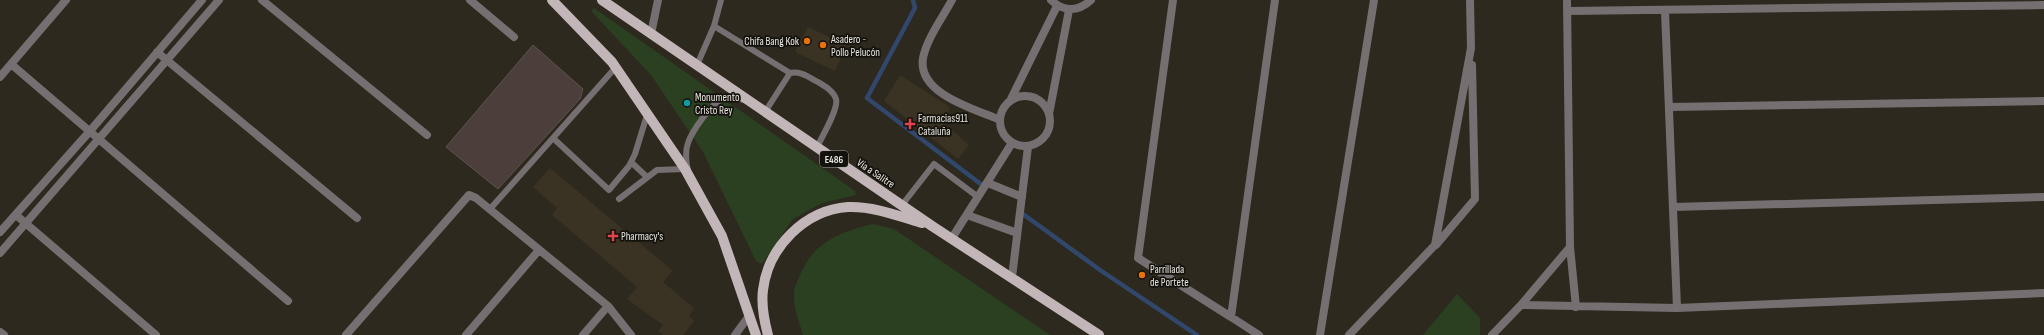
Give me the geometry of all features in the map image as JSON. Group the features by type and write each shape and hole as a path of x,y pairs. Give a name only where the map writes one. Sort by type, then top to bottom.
{"main road":[{"path":"552,0 616,67 685,170 722,236 756,335"},
{"name":"Vía a Salitre","path":"602,0 932,226 1099,335"},
{"path":"768,335 762,301 766,272 784,242 802,223 822,212 849,207 890,214 932,226"},
{"path":"1068,315 1089,335"}],"street":[{"path":"0,77 66,0"},
{"path":"0,232 90,131 202,0"},
{"path":"0,253 219,0"},
{"path":"262,0 427,135"},
{"path":"470,0 514,36"},
{"path":"651,34 658,0"},
{"path":"952,0 923,57 923,72 930,83 941,94 1000,120"},
{"path":"1070,10 1049,114 1050,125 1046,135 1038,143 1028,147 1012,143 1003,133 1000,120 1003,110 1010,101 1054,3 1070,10 1082,7 1091,0"},
{"path":"1173,0 1138,258 1258,335"},
{"path":"1231,317 1275,0"},
{"path":"1320,335 1374,0"},
{"path":"1349,335 1435,245 1475,199 1470,0"},
{"path":"1567,0 1570,247 1576,307"},
{"path":"1568,11 1665,11 2044,5"},
{"path":"1665,11 1677,308"},
{"path":"1435,245 1471,48"},
{"path":"158,52 357,218"},
{"path":"11,64 288,301"},
{"path":"1010,101 1021,96 1033,97 1043,103 1049,114"},
{"path":"1669,108 2044,101"},
{"path":"952,238 1012,143"},
{"path":"1012,277 1028,147"},
{"path":"988,183 1022,197"},
{"path":"346,335 469,195 476,198 490,209 608,306 631,335"},
{"path":"1673,207 2044,197"},
{"path":"16,215 156,335"},
{"path":"967,215 1017,233"},
{"path":"1492,335 1521,305 1570,247"},
{"path":"466,335 539,250"},
{"path":"1521,305 1677,308 2044,293"},
{"path":"583,335 608,306"},
{"path":"735,335 749,316"},
{"path":"0,332 4,335"}],"lane":[{"path":"697,65 714,26 721,0"},
{"path":"714,26 790,74"},
{"path":"490,209 616,67"},
{"path":"765,112 790,74 797,72 804,74 828,88 836,99 836,107 818,147"},
{"path":"690,180 687,166 688,142 704,116 712,106 721,99 730,97 751,102"},
{"path":"553,138 609,190 631,162 639,146 647,115"},
{"path":"631,162 647,177"},
{"path":"902,205 934,164 978,197"},
{"path":"619,199 657,170 685,170"}],"shaded area":[{"path":"808,27 846,45 835,71 795,52"},
{"path":"900,75 950,107 944,123 969,145 958,159 884,101"},
{"path":"550,168 673,271 663,282 694,308 689,316 694,321 683,335 663,335 658,331 663,325 627,299 637,287 552,215 557,208 533,187"}],"green space":[{"path":"594,8 855,191 856,195 822,203 793,219 762,264 756,261 703,152 651,75 591,11"},
{"path":"873,224 894,229 1050,335 803,335 795,309 794,293 796,283 807,262 813,253 821,246 840,234"},
{"path":"1457,294 1480,318 1480,335 1423,335"}],"building":[{"path":"533,45 583,89 580,99 498,189 446,147"}],"waterway":[{"path":"913,0 915,8 867,98 982,185"},
{"path":"1023,214 1100,270 1197,335"}],"place":[{"name":"Chifa Bang Kok","path":"807,41"},
{"name":"Asadero - Pollo Pelucón","path":"823,45"},
{"name":"Monumento Cristo Rey","path":"687,103"},
{"name":"Farmacias911 Cataluña","path":"910,124"},
{"name":"Pharmacy's","path":"613,236"},
{"name":"Parrillada de Portete","path":"1142,275"}]}
